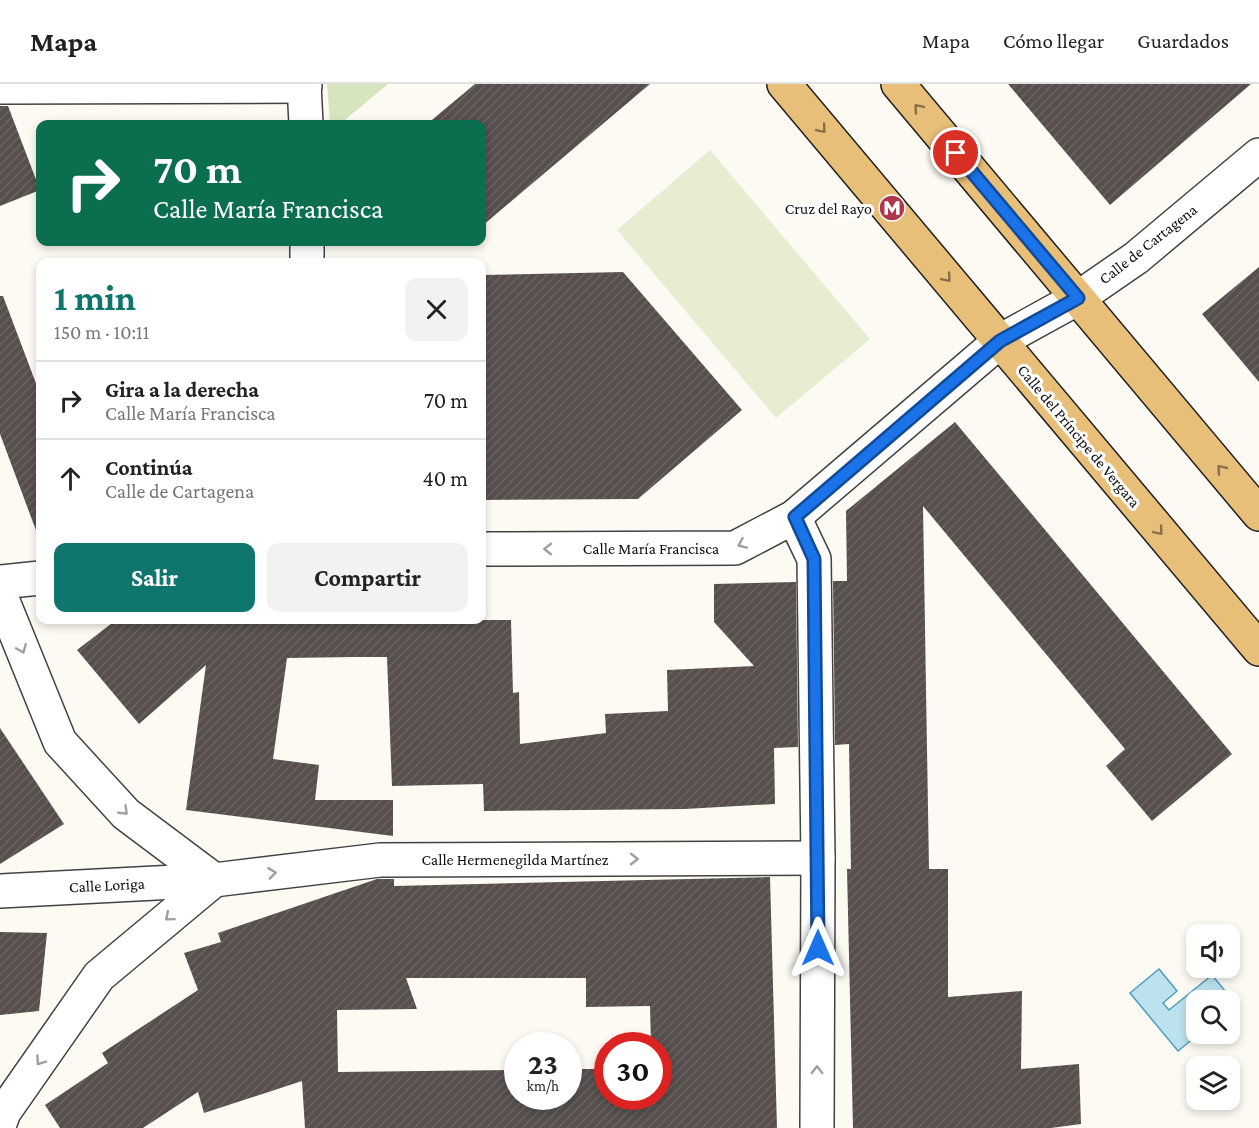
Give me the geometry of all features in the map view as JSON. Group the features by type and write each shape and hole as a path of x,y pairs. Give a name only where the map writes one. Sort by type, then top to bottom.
{"main road":[{"name":"Calle del Príncipe de Vergara","path":"784,84 1259,649"},
{"path":"898,84 1259,514"}],"street":[{"path":"0,87 305,85 306,120"},
{"name":"Calle de Cartagena","path":"1000,341 1078,298 1136,258 1259,155"},
{"name":"Calle María Francisca","path":"486,549 735,548 795,517 1000,341"},
{"path":"795,517 814,559 818,858 817,1128"},
{"path":"0,582 36,578"},
{"path":"0,594 60,742 126,814 214,880 99,976 4,1112 0,1124"},
{"name":"Calle Hermenegilda Martínez","path":"214,880 380,860 818,858"},
{"name":"Calle Loriga","path":"0,891 214,880"}],"green space":[{"path":"327,84 388,84 345,120 330,120"},
{"path":"710,150 870,339 776,418 617,230"}],"water":[{"path":"1159,969 1177,991 1163,1003 1169,1010 1186,996 1187,1044 1178,1051 1130,993"},
{"path":"1208,978 1214,978 1224,990 1194,990"}],"building":[{"path":"475,84 650,84 486,223 486,120 432,120"},
{"path":"1008,84 1251,84 1110,205"},
{"path":"0,106 8,106 36,180 36,192 0,206"},
{"path":"1259,267 1259,382 1202,314"},
{"path":"623,272 742,410 638,499 486,500 486,275"},
{"path":"0,296 3,296 36,383 36,530 0,434"},
{"path":"955,422 1232,754 1152,821 1106,766 1125,749 923,506 929,869 948,869 948,997 1022,991 1021,1069 1079,1064 1081,1124 1051,1128 853,1128 847,869 851,869 849,744 835,745 833,581 847,581 846,511"},
{"path":"796,582 798,747 774,748 775,804 685,809 484,811 483,784 392,786 387,657 354,657 287,658 273,759 319,765 315,800 393,800 393,836 186,810 206,665 139,724 77,650 111,624 486,624 486,620 511,620 513,693 519,692 520,744 606,733 605,714 668,711 667,670 754,666 714,622 714,584"},
{"path":"0,728 64,824 0,864"},
{"path":"770,877 777,1128 305,1128 302,1081 204,1113 198,1092 143,1128 60,1128 45,1105 108,1063 102,1053 198,990 184,953 221,942 218,933 377,879 394,879 394,886"},
{"path":"0,932 47,933 39,1011 0,1015"}],"place":[{"name":"Cruz del Rayo","path":"892,208"}],"route":[{"path":"818,948 814,559 795,517 1000,341 1078,298 956,153"}]}
